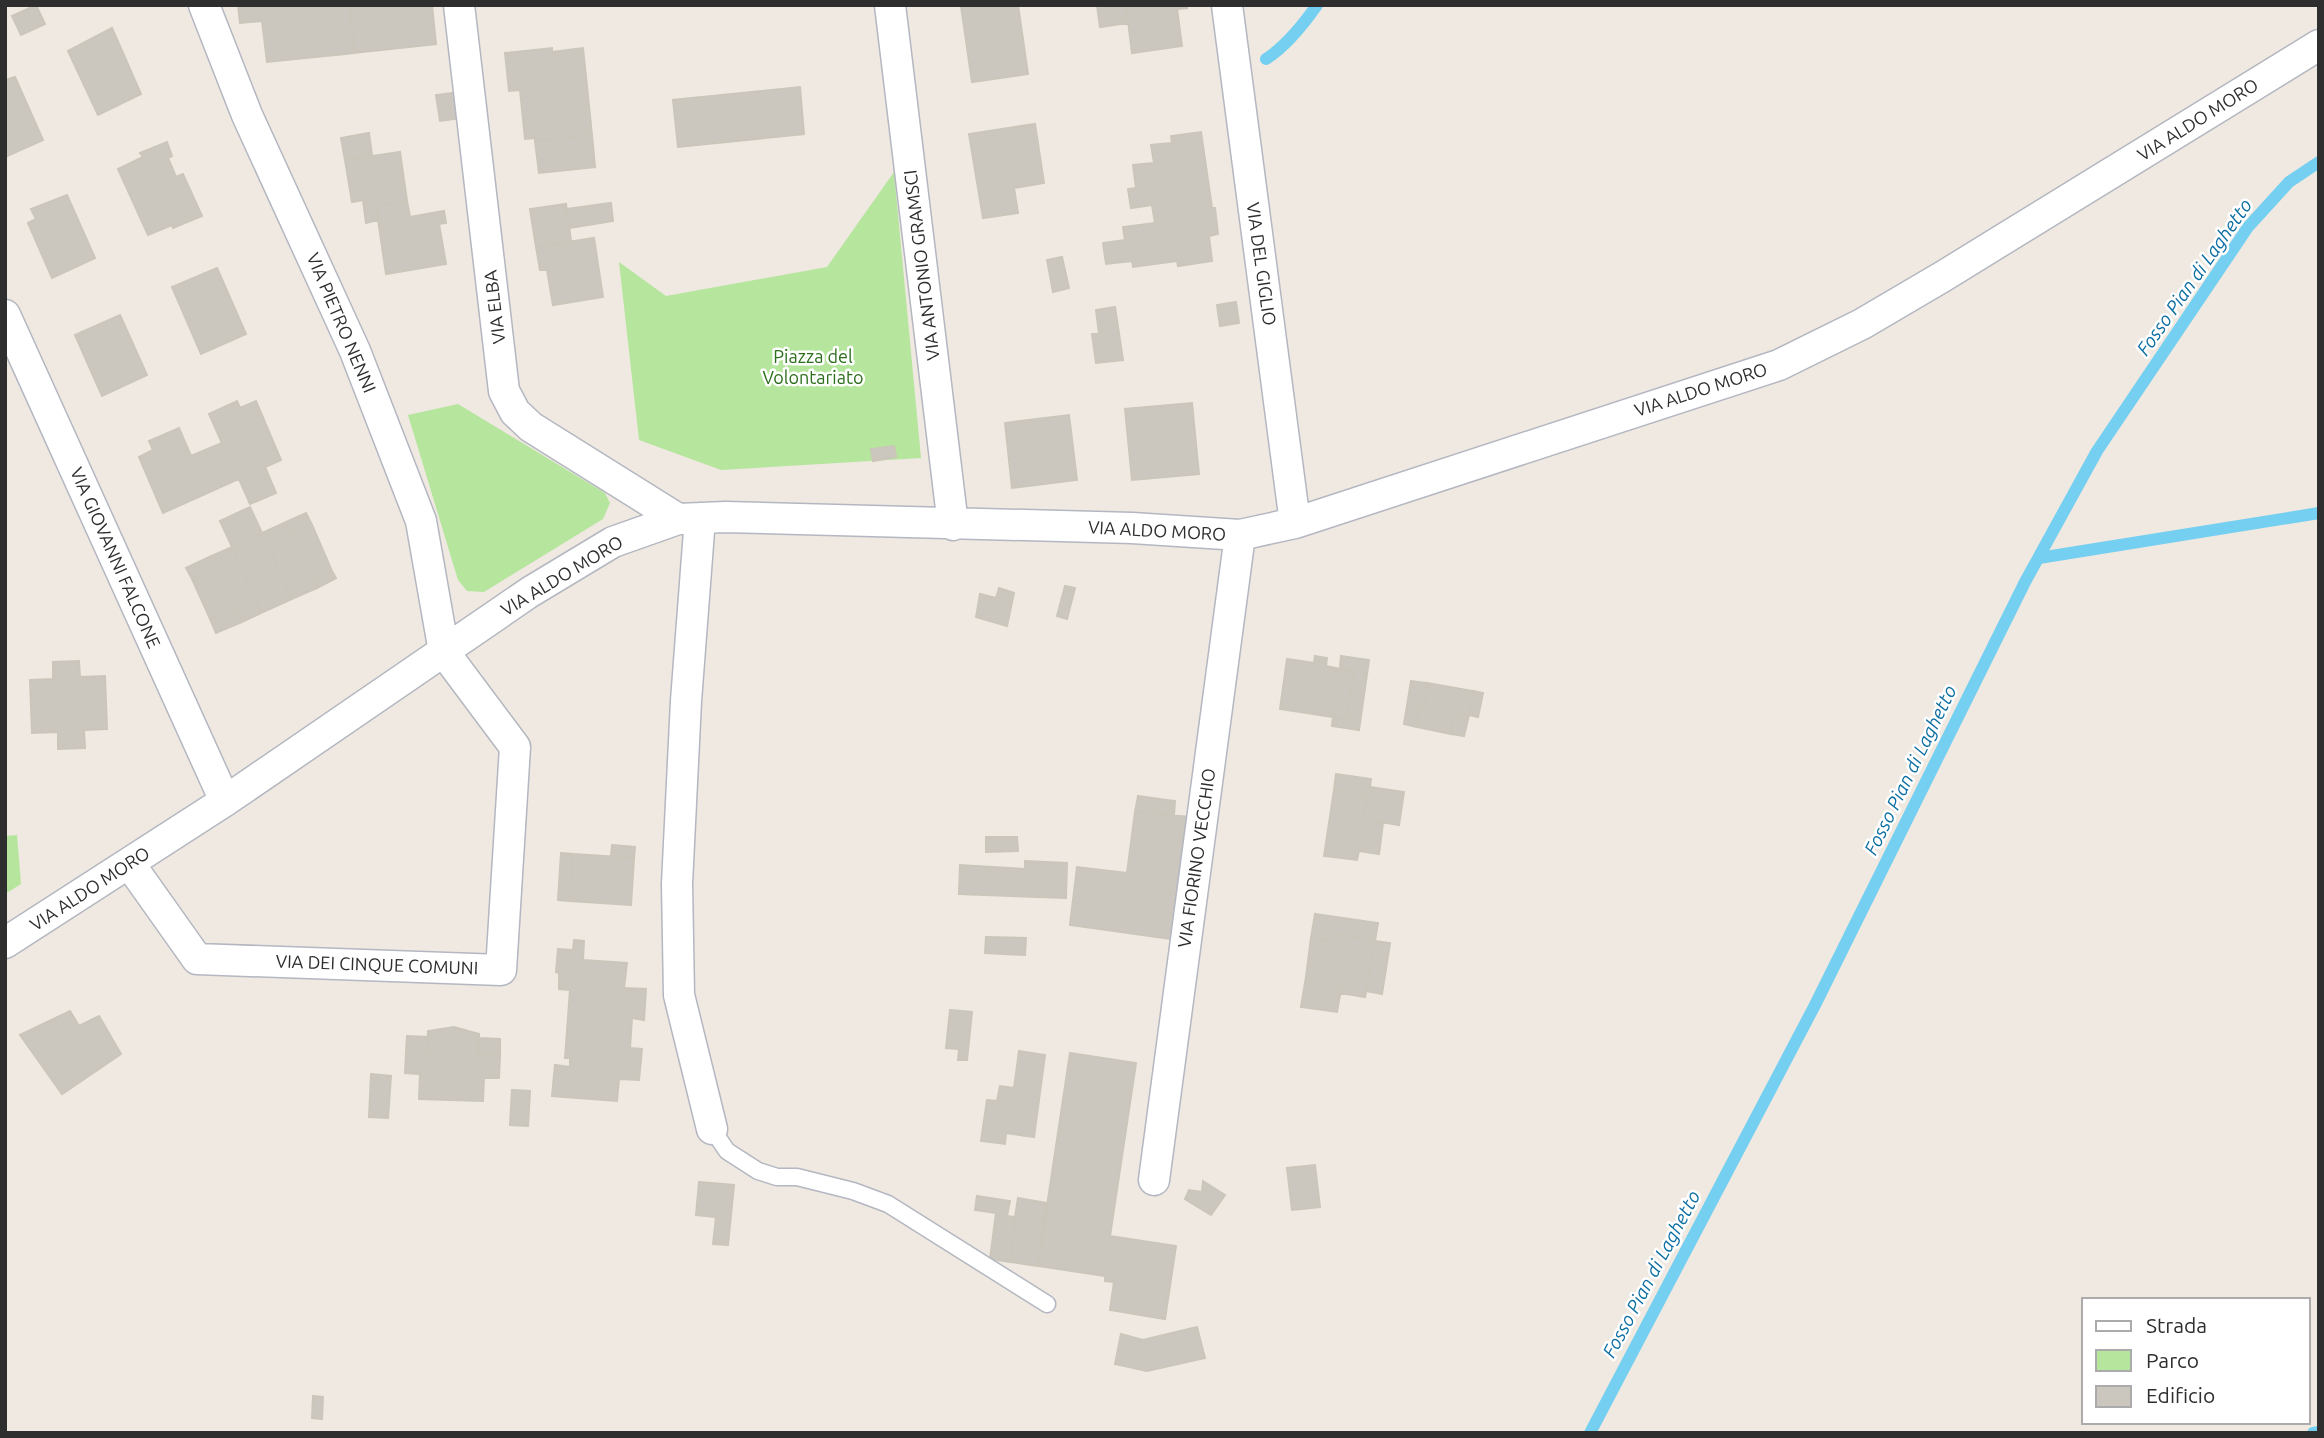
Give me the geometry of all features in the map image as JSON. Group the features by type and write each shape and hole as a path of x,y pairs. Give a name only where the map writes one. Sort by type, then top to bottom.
{"street":[{"name":"VIA PIETRO NENNI","path":"204,5 247,115 355,351 421,521 444,652"},
{"name":"VIA ELBA","path":"459,5 504,391 514,412 531,428 689,518"},
{"name":"VIA ANTONIO GRAMSCI","path":"890,5 953,525"},
{"name":"VIA DEL GIGLIO","path":"1227,5 1295,523"},
{"name":"VIA ALDO MORO","path":"5,943 225,801 530,592 613,542 689,518 1132,528 1240,535 1295,523 1779,365 1862,324 1942,277 2319,46"},
{"name":"VIA GIOVANNI FALCONE","path":"5,315 225,801"},
{"path":"689,518 687,701 677,884 679,995 712,1129"},
{"name":"VIA FIORINO VECCHIO","path":"1154,1180 1240,535"},
{"name":"VIA DEI CINQUE COMUNI","path":"129,863 197,959 501,970 515,747 444,652"}],"lane":[{"path":"712,1129 727,1151 758,1171 777,1177 797,1177 853,1191 888,1204 1047,1304"}],"green space":[{"name":"Piazza del Volontariato","path":"894,172 921,458 721,470 639,440 619,262 666,296 827,267"},
{"path":"458,404 605,493 610,503 603,519 484,592 467,591 458,580 408,415"},
{"path":"17,835 21,884 5,894 5,836"}],"building":[{"path":"36,5 45,24 21,35 12,16"},
{"path":"238,5 350,5 354,53 267,62 262,21 240,23"},
{"path":"350,5 432,5 436,44 354,53"},
{"path":"1018,5 1028,74 972,82 961,6"},
{"path":"1097,5 1126,5 1128,23 1100,27"},
{"path":"1126,5 1187,5 1187,8 1177,9 1182,46 1132,53"},
{"path":"112,28 141,94 98,115 68,51"},
{"path":"552,48 552,52 583,48 592,135 535,141 535,138 525,139 520,90 509,91 505,53"},
{"path":"15,77 43,140 5,157 5,80"},
{"path":"800,87 804,134 678,147 673,100"},
{"path":"459,92 462,118 440,121 436,95"},
{"path":"1035,124 1044,183 1014,188 1018,213 983,218 969,134"},
{"path":"1201,132 1218,234 1209,236 1212,261 1178,266 1177,261 1133,267 1132,261 1106,264 1103,243 1125,240 1123,227 1155,223 1152,205 1131,208 1128,189 1136,188 1133,165 1154,163 1151,145 1172,143 1171,136"},
{"path":"369,133 372,155 345,160 341,138"},
{"path":"592,135 595,167 539,173 535,141"},
{"path":"167,142 172,156 168,158 176,177 183,174 202,216 148,235 118,169 143,157 140,153"},
{"path":"400,152 407,201 376,206 378,220 366,223 363,200 352,202 345,160"},
{"path":"67,195 95,258 52,278 28,223 36,219 31,209"},
{"path":"407,201 410,217 444,211 446,223 439,224 446,264 386,274 376,206"},
{"path":"611,203 613,221 569,228 566,209"},
{"path":"566,204 571,241 536,247 530,209"},
{"path":"594,238 603,297 553,305 547,270 540,270 536,247"},
{"path":"1062,257 1069,288 1053,292 1047,260"},
{"path":"217,268 246,334 201,354 172,287"},
{"path":"1236,302 1239,323 1220,326 1217,305"},
{"path":"1115,307 1123,360 1096,363 1092,334 1099,334 1096,310"},
{"path":"120,315 147,375 102,396 75,335"},
{"path":"237,401 240,408 256,401 281,460 163,513 139,457 153,450 149,441 179,428 191,456 222,443 209,414"},
{"path":"1192,403 1199,474 1132,480 1125,409"},
{"path":"1069,415 1077,480 1012,488 1005,423"},
{"path":"894,446 896,457 873,461 871,449"},
{"path":"265,467 276,493 250,504 239,479"},
{"path":"250,507 262,533 232,547 220,521"},
{"path":"306,513 313,527 292,536 286,522"},
{"path":"286,522 292,536 313,527 332,571 314,581 317,588 292,599 262,533"},
{"path":"262,533 292,599 261,613 232,547"},
{"path":"232,547 261,613 242,622 236,608 210,619 192,579 215,569 209,557"},
{"path":"209,557 215,569 192,579 186,568"},
{"path":"332,571 336,578 317,588 314,581"},
{"path":"1065,586 1075,588 1067,619 1057,616"},
{"path":"999,588 1014,593 1007,626 976,617 980,594 996,598"},
{"path":"236,608 242,622 216,633 210,619"},
{"path":"1315,656 1327,658 1326,666 1354,672 1346,719 1280,709 1287,659 1314,663"},
{"path":"1341,656 1369,660 1359,730 1332,726 1333,717 1346,719 1354,672 1340,668"},
{"path":"79,661 80,677 105,676 107,729 84,730 85,748 58,749 58,732 32,733 30,680 53,679 53,662"},
{"path":"1411,681 1427,683 1425,706 1419,705 1417,727 1404,724"},
{"path":"1427,683 1473,691 1469,715 1454,715 1451,734 1417,727 1419,705 1425,706"},
{"path":"1473,691 1483,693 1478,717 1469,715"},
{"path":"1454,715 1469,715 1464,736 1451,734"},
{"path":"1336,774 1371,779 1370,787 1404,792 1399,825 1363,819 1368,795 1334,790"},
{"path":"1334,790 1368,795 1363,819 1383,823 1379,854 1359,851 1357,860 1324,856"},
{"path":"1138,796 1175,801 1174,815 1135,812"},
{"path":"1135,812 1190,817 1172,939 1070,925 1077,867 1127,873"},
{"path":"986,837 1017,837 1018,851 986,852"},
{"path":"612,845 635,847 634,858 611,856"},
{"path":"561,853 573,854 570,901 558,900"},
{"path":"573,854 634,858 631,905 570,901"},
{"path":"1025,861 1067,863 1066,898 959,894 960,865 1025,869"},
{"path":"1315,914 1378,923 1375,941 1332,933 1330,941 1311,938"},
{"path":"1332,933 1375,941 1365,997 1340,993 1342,984 1306,977 1311,938 1330,941"},
{"path":"986,937 1026,938 1025,955 985,953"},
{"path":"574,940 584,941 583,960 627,963 624,988 646,989 644,1020 632,1018 630,1048 642,1049 639,1080 619,1079 617,1101 552,1096 555,1065 570,1067 570,1058 565,1058 570,990 559,989 559,973 556,972 558,949 573,950"},
{"path":"1375,941 1390,943 1382,994 1366,991"},
{"path":"1306,977 1342,984 1337,1012 1301,1007"},
{"path":"950,1010 972,1012 967,1060 958,1060 959,1049 946,1048"},
{"path":"70,1011 79,1026 99,1016 121,1054 62,1094 20,1035"},
{"path":"454,1027 479,1034 479,1055 500,1055 499,1078 484,1078 483,1101 419,1099 420,1074 405,1073 406,1053 427,1054 428,1031"},
{"path":"407,1036 428,1037 427,1054 406,1053"},
{"path":"479,1038 500,1039 500,1055 479,1055"},
{"path":"1019,1051 1045,1055 1034,1137 1006,1133 1005,1144 981,1141 987,1100 997,1101 1000,1086 1014,1088"},
{"path":"1070,1053 1136,1063 1110,1236 1176,1246 1165,1319 1110,1310 1114,1282 1105,1281 1105,1276 1038,1266"},
{"path":"371,1074 391,1076 388,1118 369,1117"},
{"path":"512,1090 530,1091 528,1126 510,1125"},
{"path":"1315,1165 1320,1207 1292,1210 1287,1168"},
{"path":"1203,1181 1225,1195 1211,1215 1185,1199 1189,1190 1202,1192"},
{"path":"699,1182 734,1185 728,1245 713,1244 716,1217 696,1215"},
{"path":"977,1196 1010,1201 1007,1216 1015,1217 1011,1262 990,1259 996,1213 975,1210"},
{"path":"1018,1198 1047,1203 1044,1221 1015,1217"},
{"path":"1015,1217 1044,1221 1038,1266 1011,1262"},
{"path":"1197,1327 1205,1358 1147,1371 1115,1364 1121,1334 1143,1340"},
{"path":"313,1396 323,1397 322,1419 312,1418"}],"waterway":[{"path":"1266,59 1294,35 1317,5"},
{"name":"Fosso Pian di Laghetto","path":"1590,1433 1815,1005 2025,582 2097,451 2248,227 2289,182 2319,162"},
{"path":"2039,558 2319,513"},
{"path":"2313,1433 2319,1432"}]}
